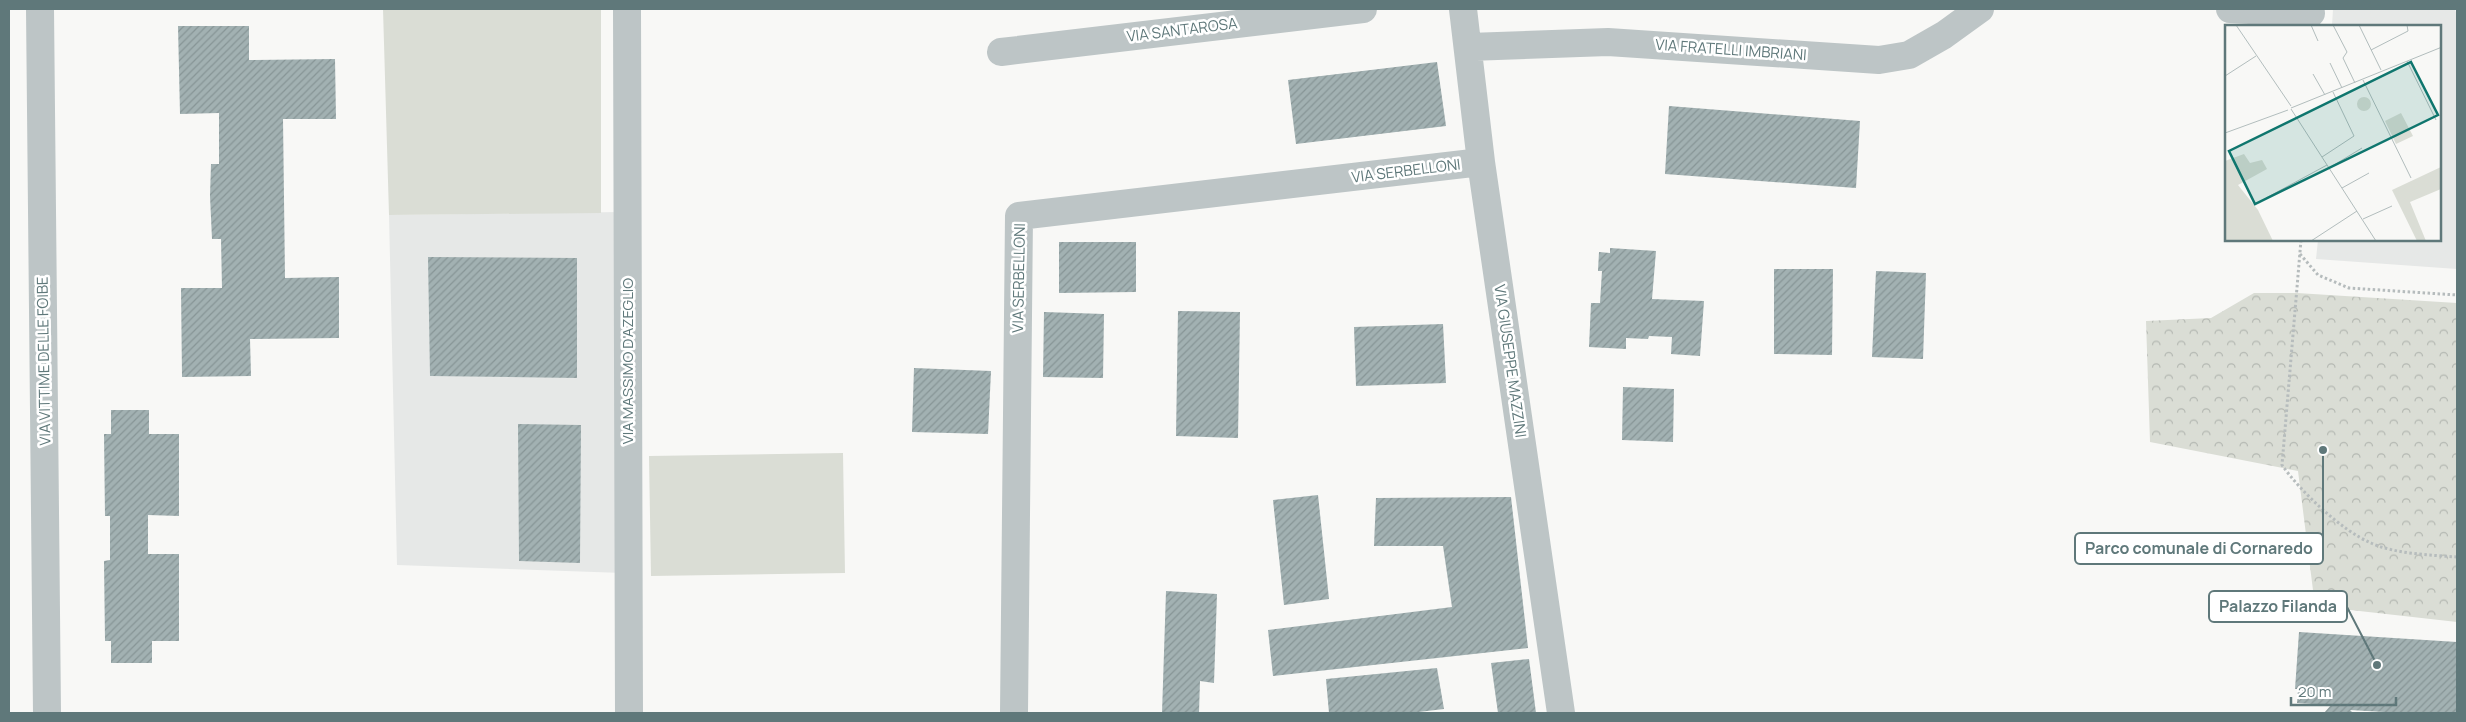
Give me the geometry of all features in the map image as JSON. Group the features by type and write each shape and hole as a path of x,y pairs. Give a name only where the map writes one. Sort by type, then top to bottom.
{"street":[{"name":"VIA VITTIME DELLE FOIBE","path":"40,9 47,713"},
{"name":"VIA MASSIMO D'AZEGLIO","path":"628,9 629,713"},
{"name":"VIA SANTAROSA","path":"1001,52 1363,9"},
{"name":"VIA GIUSEPPE MAZZINI","path":"1463,9 1469,47 1481,162 1561,713"},
{"name":"VIA FRATELLI IMBRIANI","path":"1469,47 1608,42 1879,60 1909,55 1944,35 1980,9"},
{"path":"2230,9 2311,13"},
{"name":"VIA SERBELLONI","path":"1014,713 1019,216 1481,162"}],"path":[{"path":"2301,241 2282,465 2294,482 2314,500 2348,530 2371,544 2421,555 2457,557"},
{"path":"2300,254 2318,275 2349,288 2457,295"}],"shaded area":[{"path":"2333,9 2455,9 2457,16 2457,269 2316,259 2318,241 2441,241 2441,25 2332,25"},
{"path":"621,212 623,573 397,565 389,215"}],"green space":[{"path":"383,9 601,9 601,213 389,215"},
{"path":"2254,293 2297,293 2457,303 2457,622 2315,606 2298,471 2150,442 2146,321 2211,318"},
{"path":"843,453 845,573 651,576 649,456"}],"building":[{"path":"178,26 249,26 249,60 335,59 336,119 283,119 285,278 339,277 339,338 250,339 251,376 182,377 181,288 222,288 221,239 212,239 210,196 211,164 219,164 219,113 180,114"},
{"path":"1437,62 1446,126 1296,144 1288,80"},
{"path":"1669,106 1860,121 1856,188 1665,174"},
{"path":"1059,242 1136,242 1136,292 1059,293"},
{"path":"1610,248 1656,251 1652,299 1704,301 1700,356 1671,354 1672,337 1626,338 1626,349 1589,347 1591,303 1600,303 1602,271 1598,271 1599,252 1610,253"},
{"path":"428,257 577,258 577,378 430,376"},
{"path":"1774,269 1833,269 1832,355 1774,354"},
{"path":"1876,271 1926,273 1923,359 1872,357"},
{"path":"1178,311 1240,312 1238,438 1176,436"},
{"path":"1044,312 1104,314 1103,378 1043,377"},
{"path":"1443,324 1446,383 1356,386 1354,327"},
{"path":"914,368 991,371 988,434 912,432"},
{"path":"1623,387 1674,389 1673,442 1622,440"},
{"path":"111,410 149,410 149,434 179,434 179,516 148,515 148,554 179,554 179,641 152,641 152,663 111,663 111,641 105,641 104,561 110,560 110,516 105,516 104,434 111,434"},
{"path":"518,424 581,425 580,563 519,561"},
{"path":"1318,495 1329,599 1284,605 1273,500"},
{"path":"1511,497 1528,648 1273,676 1268,630 1452,607 1443,546 1374,546 1376,498"},
{"path":"1166,591 1217,594 1214,683 1200,681 1199,713 1162,713"},
{"path":"2299,632 2457,642 2457,713 2401,713 2350,710 2353,713 2324,713 2331,705 2297,703 2298,689 2295,689"},
{"path":"1529,659 1536,713 1498,713 1491,663"},
{"path":"1437,668 1444,709 1410,713 1329,713 1326,679"}],"place":[{"name":"Parco comunale di Cornaredo","path":"2323,450"},
{"name":"Palazzo Filanda","path":"2377,665"}]}
